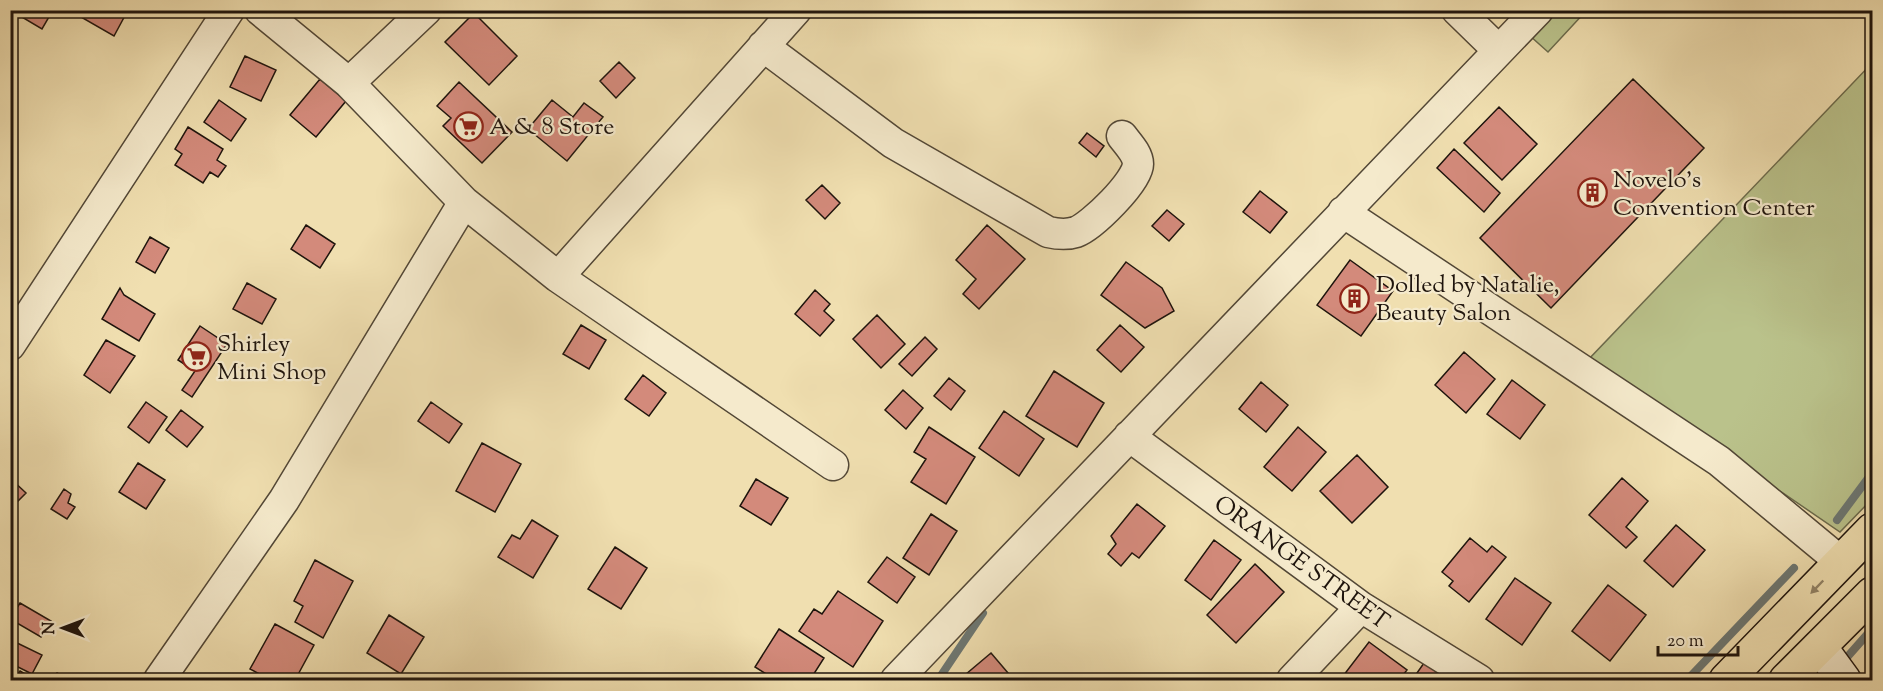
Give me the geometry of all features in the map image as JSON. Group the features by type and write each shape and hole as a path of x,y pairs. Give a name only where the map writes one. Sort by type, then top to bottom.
{"highway":[{"path":"1726,681 1872,530"},
{"path":"1786,681 1872,594"}],"street":[{"path":"10,345 229,10"},
{"path":"260,10 349,83 464,202 558,277 833,465"},
{"path":"349,83 426,10"},
{"path":"558,277 796,10"},
{"path":"1457,10 1498,50"},
{"path":"902,678 1129,436 1538,10"},
{"path":"763,46 893,143 1048,232 1059,234 1075,232 1091,223 1134,178 1138,165 1135,154 1122,136"},
{"path":"159,681 284,500 464,202"},
{"path":"1343,212 1719,461 1841,562"},
{"name":"ORANGE STREET","path":"1129,436 1361,607 1479,681"},
{"path":"1292,681 1361,607"},
{"path":"1820,647 1844,681"}],"green space":[{"path":"1502,11 1586,11 1548,52"},
{"path":"1872,63 1872,499 1840,532 1588,360"}],"building":[{"path":"10,10 53,10 42,29"},
{"path":"76,10 128,10 114,36 74,13"},
{"path":"474,13 517,56 489,85 445,42"},
{"path":"245,56 276,70 261,101 230,87"},
{"path":"619,62 635,78 616,98 600,81"},
{"path":"320,79 346,101 316,137 290,115"},
{"name":"Novelo's Convention Center","path":"1633,79 1704,148 1551,308 1480,238"},
{"path":"459,82 512,132 482,163 443,126 451,118 437,106"},
{"path":"219,100 246,119 231,141 204,122"},
{"path":"552,100 573,117 584,103 603,117 567,161 528,129"},
{"path":"1499,107 1537,144 1502,180 1464,143"},
{"path":"188,127 223,149 217,160 226,166 218,177 210,172 203,183 175,165 182,154 175,149"},
{"path":"1087,133 1104,146 1096,157 1079,143"},
{"path":"1454,149 1500,193 1484,212 1437,168"},
{"path":"822,185 840,203 825,219 806,200"},
{"path":"1260,191 1287,212 1270,233 1243,212"},
{"path":"1167,210 1184,224 1169,241 1152,226"},
{"path":"306,225 335,244 320,268 291,249"},
{"path":"987,225 1025,259 979,309 963,294 976,279 956,260"},
{"path":"150,237 169,248 155,273 136,262"},
{"name":"Dolled by Natalie, Beauty Salon","path":"1350,260 1393,291 1361,336 1317,305"},
{"path":"1126,262 1162,288 1174,311 1145,328 1101,295"},
{"path":"247,283 276,299 262,324 233,309"},
{"path":"120,288 124,295 155,314 139,341 102,319"},
{"path":"815,290 830,304 824,311 834,320 820,336 795,314"},
{"path":"877,315 905,344 881,368 853,339"},
{"path":"581,325 606,340 589,369 563,354"},
{"path":"1120,325 1144,347 1121,372 1097,350"},
{"path":"200,326 227,344 192,397 182,390 195,371 178,360"},
{"path":"925,337 937,349 912,376 899,364"},
{"path":"106,340 135,356 110,393 84,375"},
{"path":"1464,352 1495,379 1466,413 1435,385"},
{"path":"1054,371 1104,403 1077,447 1026,416"},
{"path":"643,375 666,393 649,416 625,399"},
{"path":"949,378 965,391 951,410 934,396"},
{"path":"1512,380 1545,405 1520,439 1487,414"},
{"path":"1261,382 1288,405 1266,432 1239,409"},
{"path":"903,390 923,408 906,429 885,410"},
{"path":"146,402 167,417 149,443 128,427"},
{"path":"431,402 462,424 449,443 418,421"},
{"path":"181,410 203,427 187,447 166,430"},
{"path":"1004,411 1044,439 1019,476 979,448"},
{"path":"929,427 975,457 946,504 911,482 926,459 914,452"},
{"path":"1298,427 1326,452 1292,491 1264,467"},
{"path":"482,443 521,464 495,512 456,491"},
{"path":"1357,455 1388,487 1352,523 1320,491"},
{"path":"138,463 165,480 146,509 119,492"},
{"path":"10,478 26,493 10,509"},
{"path":"1622,478 1648,501 1626,527 1637,537 1626,548 1589,515"},
{"path":"756,479 788,498 771,525 740,506"},
{"path":"64,489 71,494 68,503 75,507 67,519 51,509"},
{"path":"1137,504 1165,526 1139,558 1132,553 1121,566 1108,554 1116,544 1111,536"},
{"path":"931,514 957,531 929,575 903,558"},
{"path":"532,520 558,536 533,578 498,557 512,535 520,539"},
{"path":"1676,525 1705,550 1673,587 1644,561"},
{"path":"1470,538 1487,552 1492,546 1506,557 1469,602 1449,586 1453,581 1442,572"},
{"path":"1214,540 1241,560 1211,600 1185,580"},
{"path":"615,547 647,568 621,609 588,589"},
{"path":"887,557 915,577 897,603 868,582"},
{"path":"315,560 353,581 323,638 295,622 303,606 294,601"},
{"path":"1255,564 1284,592 1236,643 1207,615"},
{"path":"1515,578 1551,603 1522,645 1486,619"},
{"path":"1608,585 1646,615 1610,661 1572,631"},
{"path":"838,591 883,621 853,667 799,631 814,609 822,614"},
{"path":"20,603 51,621 41,637 10,619"},
{"path":"389,615 424,637 401,674 367,653"},
{"path":"275,624 314,645 295,680 271,680 250,669"},
{"path":"779,629 824,658 810,680 776,680 755,667"},
{"path":"11,640 42,655 32,674 10,663"},
{"path":"1369,642 1407,670 1399,680 1340,680"},
{"path":"991,653 1014,680 959,680"},
{"path":"1424,663 1449,680 1412,680"},
{"path":"20,671 35,680 14,680"},
{"path":"57,673 70,680 53,680"}],"waterway":[{"path":"1837,520 1872,473"},
{"path":"1687,680 1794,568"},
{"path":"938,680 983,613"},
{"path":"1841,664 1872,629"}],"place":[{"name":"A & 8 Store","path":"468,126"},
{"name":"Novelo's Convention Center","path":"1592,193"},
{"name":"Dolled by Natalie, Beauty Salon","path":"1355,298"},
{"name":"Shirley Mini Shop","path":"196,357"}]}
